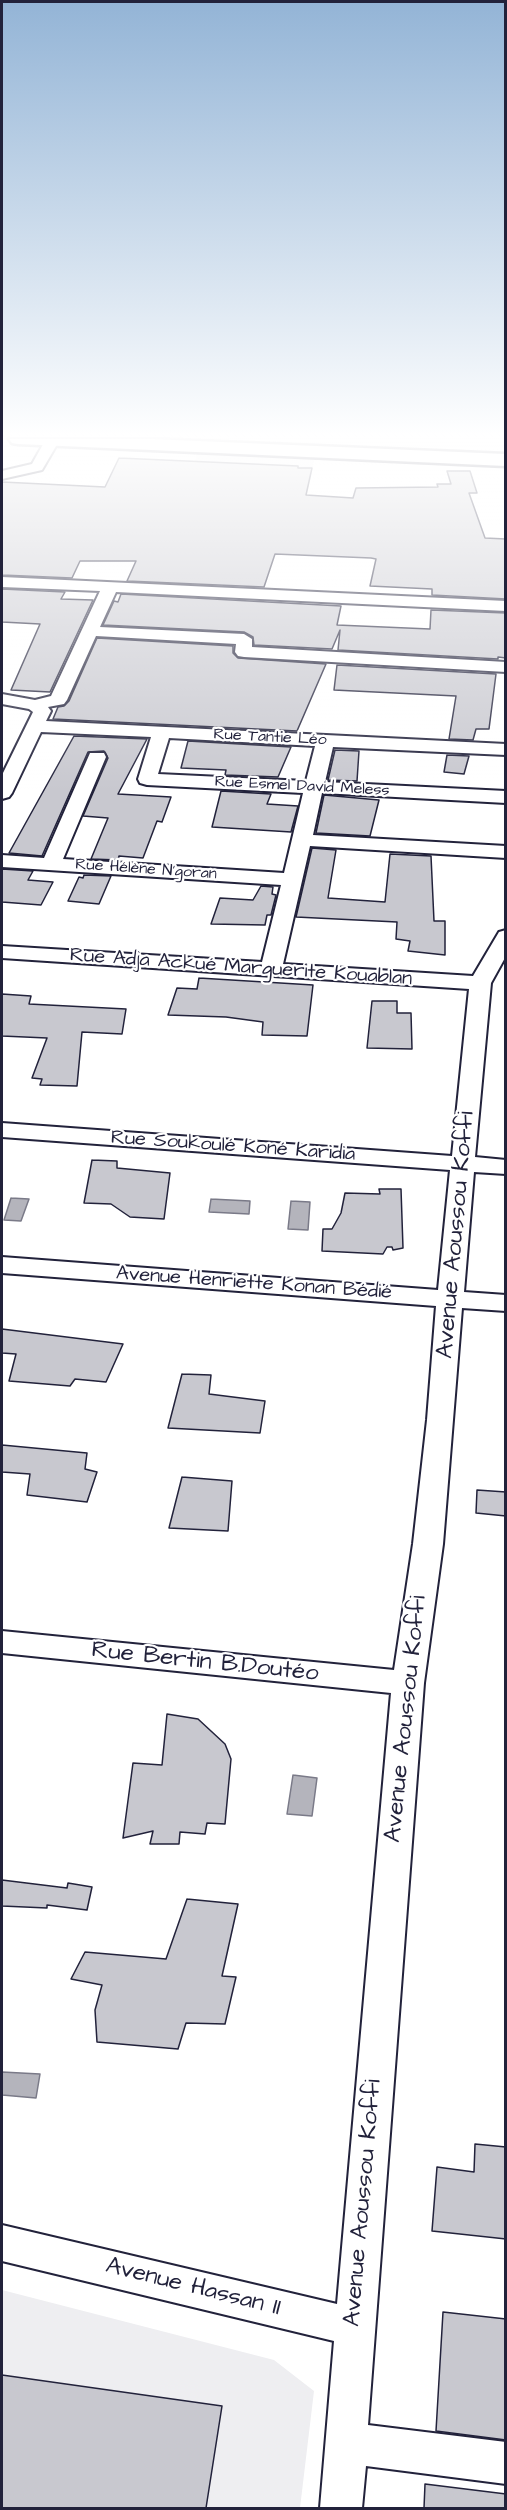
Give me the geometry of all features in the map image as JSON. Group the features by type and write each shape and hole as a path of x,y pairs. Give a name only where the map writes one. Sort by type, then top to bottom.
{"street":[{"path":"2,582 506,606"},
{"path":"2,699 35,705 58,700 110,587"},
{"path":"90,631 244,639 244,652 506,667"},
{"path":"2,793 42,711 35,705"},
{"name":"Rue Tantie Léo","path":"35,726 506,750"},
{"name":"Rue Esmel David Meless","path":"162,732 147,779 506,797"},
{"path":"271,970 325,741"},
{"path":"51,864 97,757"},
{"path":"301,840 506,852"},
{"name":"Rue Hélène N'goran","path":"2,861 291,880"},
{"name":"Avenue Aoussou Koffi","path":"341,2508 408,1683 436,1465 480,983 500,959 506,936"},
{"name":"Rue Adja Ackué Marguerite Kouablan","path":"2,952 480,983"},
{"name":"Rue Soukoulé Koné Karidia","path":"2,1130 506,1167"},
{"name":"Avenue Henriette Konan Bédié","path":"2,1265 506,1303"},
{"name":"Rue Bertin B.Doutéo","path":"2,1642 408,1683"},
{"name":"Avenue Hassan II","path":"12,2243 354,2327"},
{"path":"348,2443 506,2463"}],"shaded area":[{"path":"11,1198 29,1199 21,1221 4,1220"},
{"path":"211,1199 250,1201 249,1214 209,1212"},
{"path":"291,1201 310,1202 308,1230 288,1229"},
{"path":"293,1775 317,1778 312,1816 287,1814"},
{"path":"2,2072 40,2074 36,2098 2,2095"},
{"path":"2,2290 274,2360 314,2391 300,2508 2,2508"}],"building":[{"path":"2,556 274,556 264,587 127,581 136,561 80,561 72,578 2,575"},
{"path":"326,556 506,556 506,599 432,595 432,589 370,586 376,559"},
{"path":"2,589 65,592 61,599 93,600 50,692 11,690 40,624 2,622"},
{"path":"121,594 341,606 337,625 430,629 431,610 506,613 506,658 338,650 340,630 332,649 254,645 253,637 244,632 103,625 114,601 118,602"},
{"path":"97,638 233,646 233,653 238,658 326,664 297,731 53,719 58,707 64,706 69,701"},
{"path":"337,665 496,674 489,729 476,729 473,740 449,739 456,696 334,690"},
{"path":"74,736 147,739 118,794 171,797 162,822 157,821 143,858 119,856 118,860 91,859 108,818 83,816 108,758 104,751 88,752 42,856 9,853"},
{"path":"188,741 291,747 278,777 225,775 226,770 181,768"},
{"path":"335,750 359,751 357,781 328,780"},
{"path":"447,755 469,756 464,774 444,772"},
{"path":"221,791 271,794 267,804 298,806 291,832 212,827"},
{"path":"324,795 379,800 370,836 316,833"},
{"path":"312,848 336,850 328,898 385,902 390,854 431,856 434,921 445,921 445,955 408,951 410,941 396,939 397,922 296,917"},
{"path":"2,869 33,871 28,880 53,882 41,905 2,902"},
{"path":"84,875 111,876 99,904 68,901 79,877 83,878"},
{"path":"261,886 273,887 272,894 276,895 271,915 267,915 265,925 211,924 220,898 253,900"},
{"path":"199,978 313,985 307,1036 262,1035 263,1022 226,1017 168,1015 177,988 197,989"},
{"path":"2,994 31,996 29,1004 126,1009 122,1034 82,1032 77,1086 40,1085 42,1079 32,1078 47,1038 2,1036"},
{"path":"372,1001 397,1001 397,1013 411,1013 412,1049 367,1048"},
{"path":"92,1160 117,1161 117,1168 170,1173 164,1219 130,1217 111,1204 84,1203"},
{"path":"379,1189 401,1189 403,1248 393,1250 392,1247 387,1247 383,1254 322,1251 323,1229 332,1229 341,1213 345,1193 380,1194"},
{"path":"2,1329 123,1344 106,1382 75,1379 70,1386 9,1381 16,1354 2,1353"},
{"path":"182,1374 211,1375 209,1394 265,1401 260,1433 168,1428"},
{"path":"2,1445 87,1453 85,1469 97,1472 87,1502 27,1495 30,1474 2,1472"},
{"path":"182,1477 232,1481 228,1531 169,1528"},
{"path":"477,1490 506,1492 506,1516 476,1513"},
{"path":"167,1714 198,1719 225,1744 231,1759 225,1824 207,1823 205,1834 180,1832 179,1844 150,1844 153,1831 123,1838 133,1763 162,1765"},
{"path":"2,1880 67,1888 68,1883 92,1887 87,1910 47,1905 47,1908 2,1906"},
{"path":"187,1899 238,1904 222,1976 236,1977 225,2024 186,2023 178,2049 97,2042 95,2010 102,1985 71,1979 85,1952 166,1959"},
{"path":"475,2144 506,2147 506,2239 432,2231 437,2167 474,2172"},
{"path":"443,2312 506,2319 506,2440 436,2431"},
{"path":"2,2375 222,2406 206,2508 2,2508"},
{"path":"425,2484 506,2494 506,2508 424,2508"}]}
